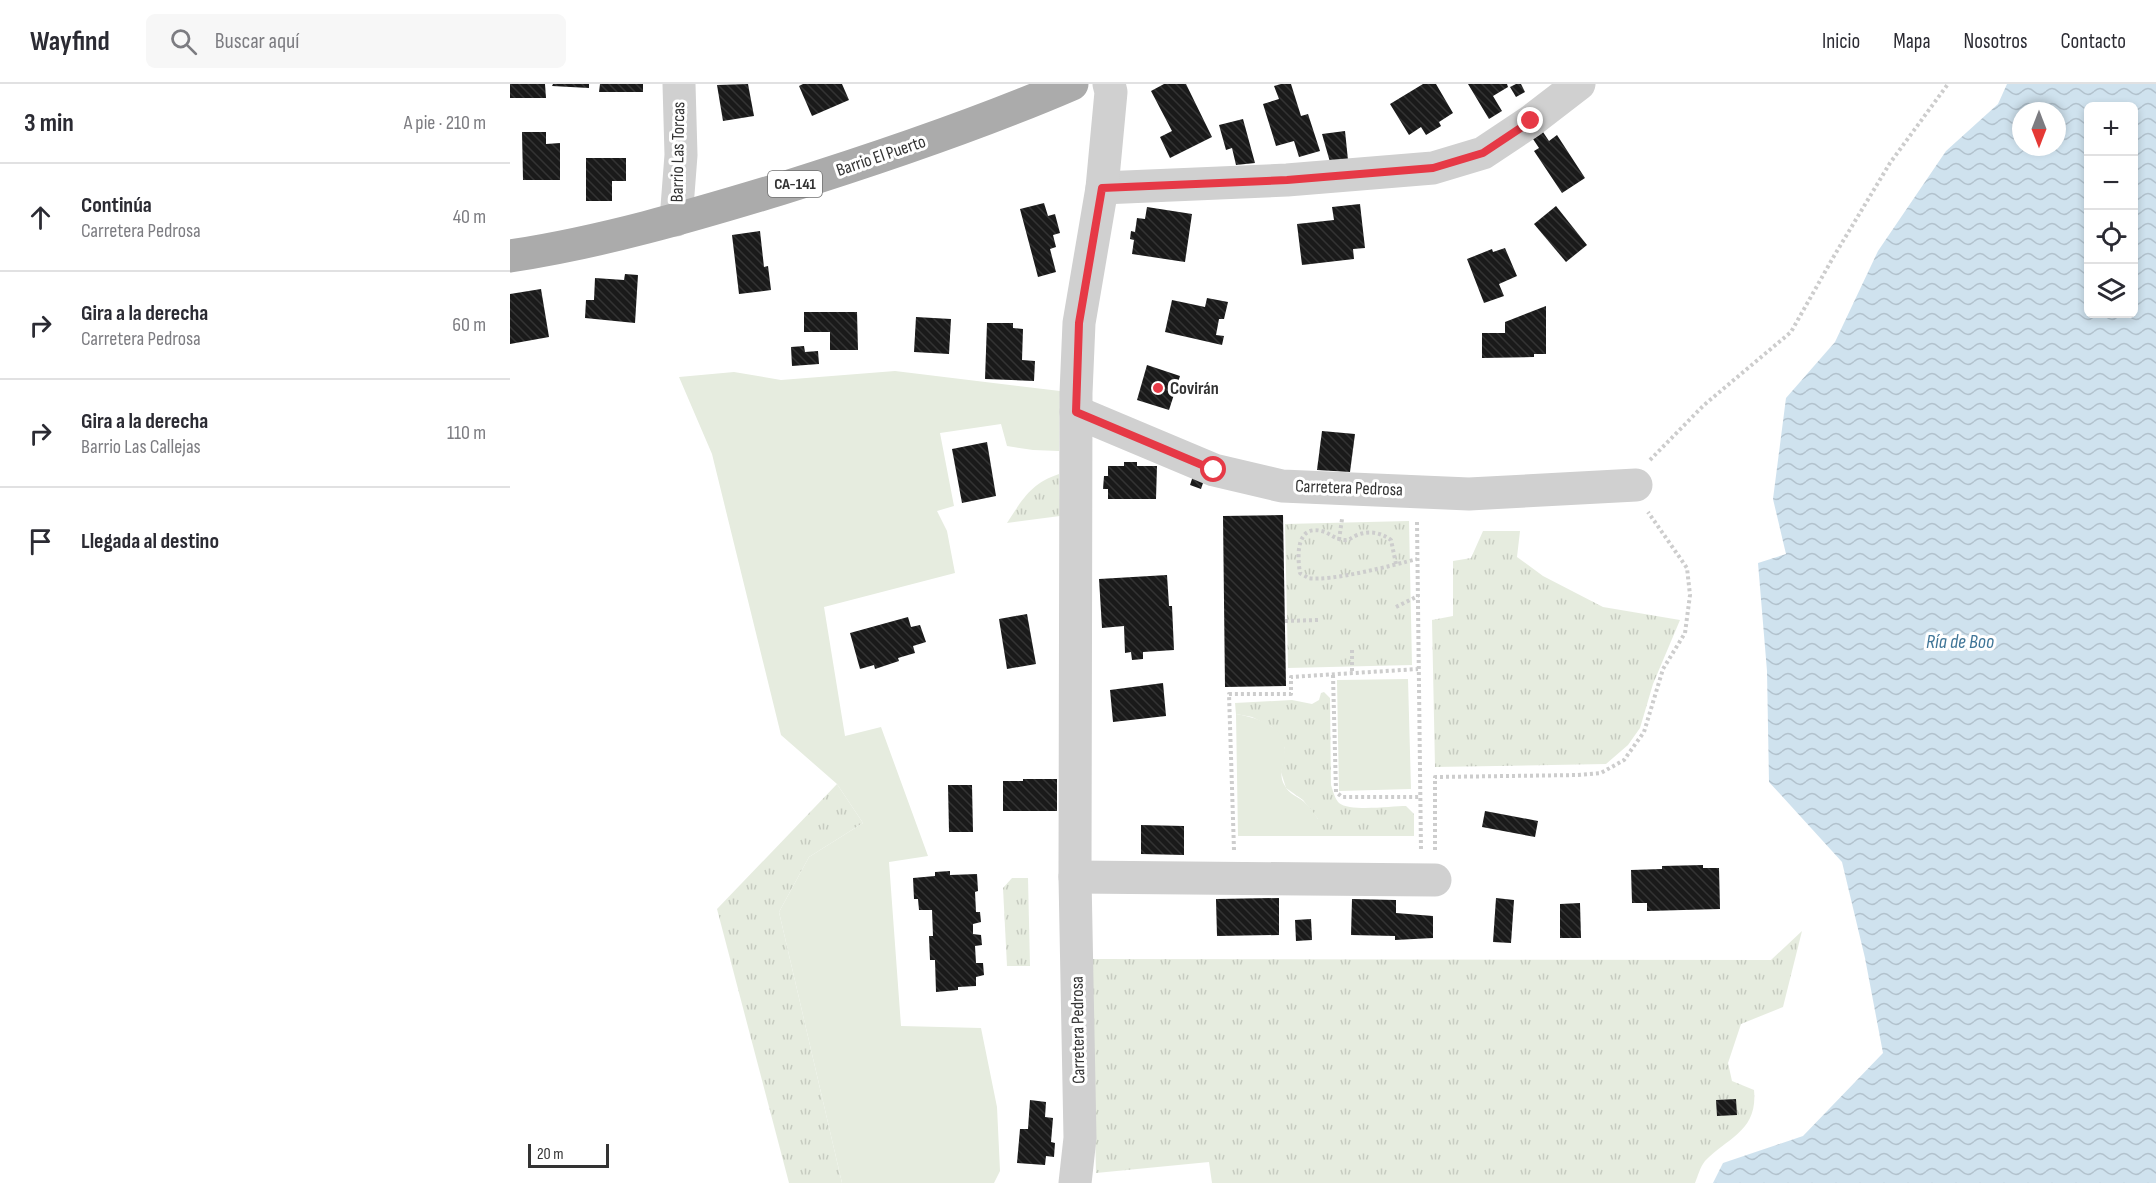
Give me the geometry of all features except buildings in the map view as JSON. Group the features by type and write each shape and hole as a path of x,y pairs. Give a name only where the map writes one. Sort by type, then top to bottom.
{"main road":[{"name":"Barrio El Puerto","path":"510,256 556,249 676,220 868,162 1013,109 1072,84"}],"street":[{"name":"Barrio Las Torcas","path":"676,220 681,155 679,84"},
{"name":"Carretera Pedrosa","path":"1075,1183 1080,1138 1075,877 1076,412 1079,323 1102,188 1111,92 1109,84"},
{"path":"1102,188 1258,182 1433,168 1483,153 1531,121 1579,84"},
{"name":"Carretera Pedrosa","path":"1076,412 1214,470 1282,486 1469,494 1636,485"},
{"path":"1075,877 1428,881"}],"path":[{"path":"1428,881 1435,777 1601,773 1624,760 1644,732 1663,669 1685,633 1690,595 1687,568 1636,495 1637,473 1704,405 1791,332 1890,163 1948,84"},
{"path":"1416,491 1420,797 1428,881"},
{"path":"1396,564 1391,540 1380,533 1371,532 1348,540 1339,540 1314,530 1306,533 1299,545 1300,573 1308,578 1331,577 1396,564 1417,559"},
{"path":"1396,607 1418,596"},
{"path":"1285,621 1318,620"},
{"path":"1352,650 1352,673"},
{"path":"1235,879 1229,694 1291,694 1291,677 1418,669"},
{"path":"1333,674 1336,792 1342,797 1420,797"}],"green space":[{"path":"895,371 1060,391 1059,451 1007,446 1001,424 940,433 954,506 937,511 947,531 955,573 824,607 845,736 881,727 928,856 889,862 901,1026 981,1028 997,1107 1000,1171 994,1183 842,1183 779,912 809,857 863,823 837,784 781,735 712,454 679,377 734,372 781,380"},
{"path":"1059,474 1060,516 1007,523 1034,487"},
{"path":"1409,521 1412,665 1288,668 1285,524"},
{"path":"1483,531 1520,531 1517,557 1543,576 1603,607 1680,620 1653,684 1640,728 1628,745 1606,764 1435,767 1432,620 1453,616 1453,561 1471,558"},
{"path":"1408,679 1411,789 1339,791 1337,680"},
{"path":"1324,692 1330,698 1331,785 1336,799 1344,806 1352,807 1406,806 1414,814 1414,836 1318,836 1318,819 1303,800 1286,788 1281,772 1285,748 1272,727 1252,717 1236,714 1235,703 1292,700 1312,704 1319,700 1321,693"},
{"path":"1236,714 1260,720 1280,735 1285,750 1281,773 1283,782 1287,789 1305,803 1318,819 1318,836 1238,836"},
{"path":"837,784 863,823 809,857 779,912 842,1183 789,1183 717,909"},
{"path":"1012,878 1028,878 1030,966 1007,966 1003,888"},
{"path":"1802,931 1783,1007 1741,1024 1728,1063 1732,1081 1754,1090 1751,1115 1740,1132 1705,1161 1695,1183 1212,1183 1209,1162 1096,1173 1091,959 1771,960"}],"water":[{"name":"Ría de Boo","path":"2007,84 2156,84 2156,1183 1713,1183 1723,1163 1803,1136 1883,1053 1865,958 1842,862 1769,782 1767,671 1758,563 1786,554 1773,499 1786,398 1835,342 1878,251 1946,151 1998,104"}],"place":[{"name":"Covirán","path":"1158,388"}],"route":[{"path":"1214,470 1076,412 1079,323 1102,188 1287,180 1433,168 1483,153 1531,121"}]}
